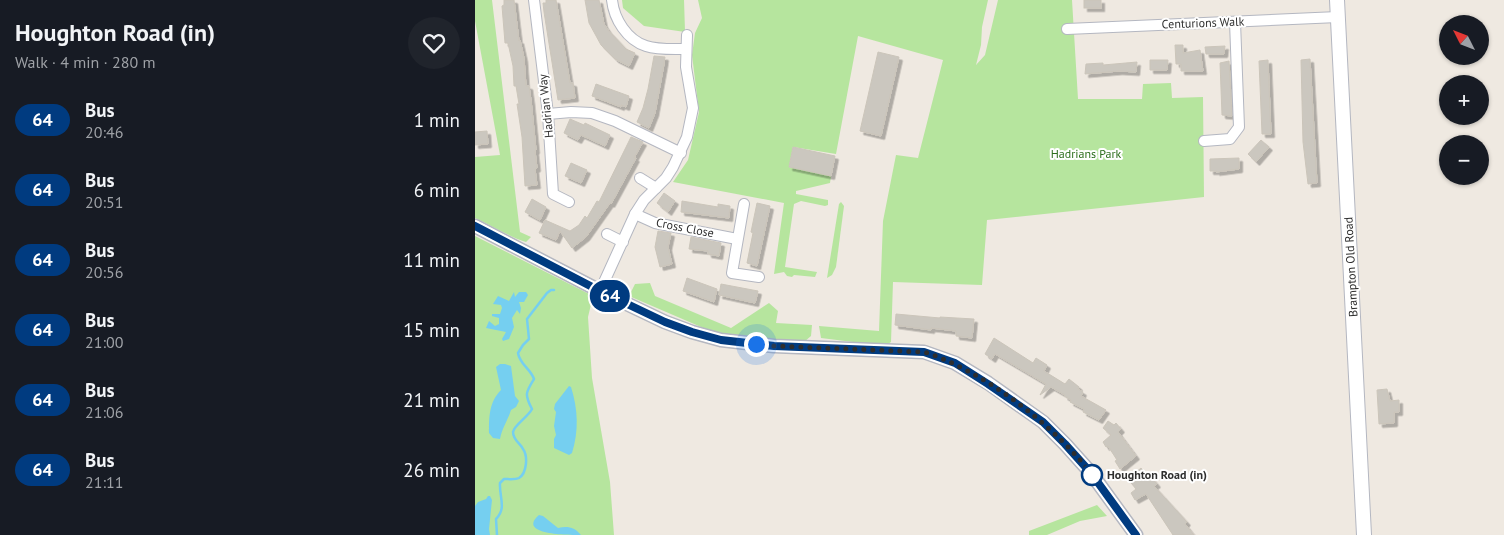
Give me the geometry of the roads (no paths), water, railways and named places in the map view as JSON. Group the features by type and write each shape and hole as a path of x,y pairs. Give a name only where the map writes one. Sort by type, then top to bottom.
{"main road":[{"name":"Brampton Old Road","path":"1337,0 1364,535"}],"street":[{"name":"Hadrian Way","path":"533,0 548,114 553,194 569,202"},
{"path":"612,0 613,8 621,27 633,40 646,46 687,49"},
{"name":"Centurions Walk","path":"1067,29 1338,17"},
{"path":"1204,141 1230,139 1239,127 1235,22"},
{"path":"600,291 635,214 644,200 666,178 681,154 687,137 693,108 686,67 687,35"},
{"path":"548,114 592,113 615,121 681,154"},
{"path":"640,178 656,188"},
{"path":"744,204 732,273 759,277"},
{"name":"Cross Close","path":"635,214 655,223 737,239"},
{"path":"475,226 600,291 665,322 692,332 721,340 774,346 924,352 955,363 1043,422 1091,473 1136,535"},
{"path":"607,234 623,242"}],"water":[{"path":"514,292 515,297 519,292 526,292 528,295 524,302 519,302 520,314 517,310 512,318 514,327 509,339 503,341 502,339 506,332 486,328 489,321 495,326 499,324 499,318 492,316 492,314 500,314 502,308 501,305 493,304 498,296 509,301"},
{"path":"500,364 511,366 515,396 519,401 516,407 511,410 500,439 493,438 489,433 492,405 501,390 496,367"},
{"path":"569,386 573,395 577,420 574,445 572,453 569,455 554,448 556,412 554,409 555,404"},
{"path":"488,496 492,500 490,535 475,535 475,506"},
{"path":"539,515 558,528 571,528 581,535 556,534 539,530 534,527 534,522"}],"waterway":[{"path":"497,535 496,519 502,506 500,483 504,479 514,479 522,476 526,464 525,452 514,437 513,432 532,409 527,393 534,379 521,361 518,353 529,339 527,319 547,293 554,290"}],"place":[{"name":"Houghton Road (in)","path":"1092,475"}],"park label":[{"name":"Hadrians Park","path":"1086,154"}]}
